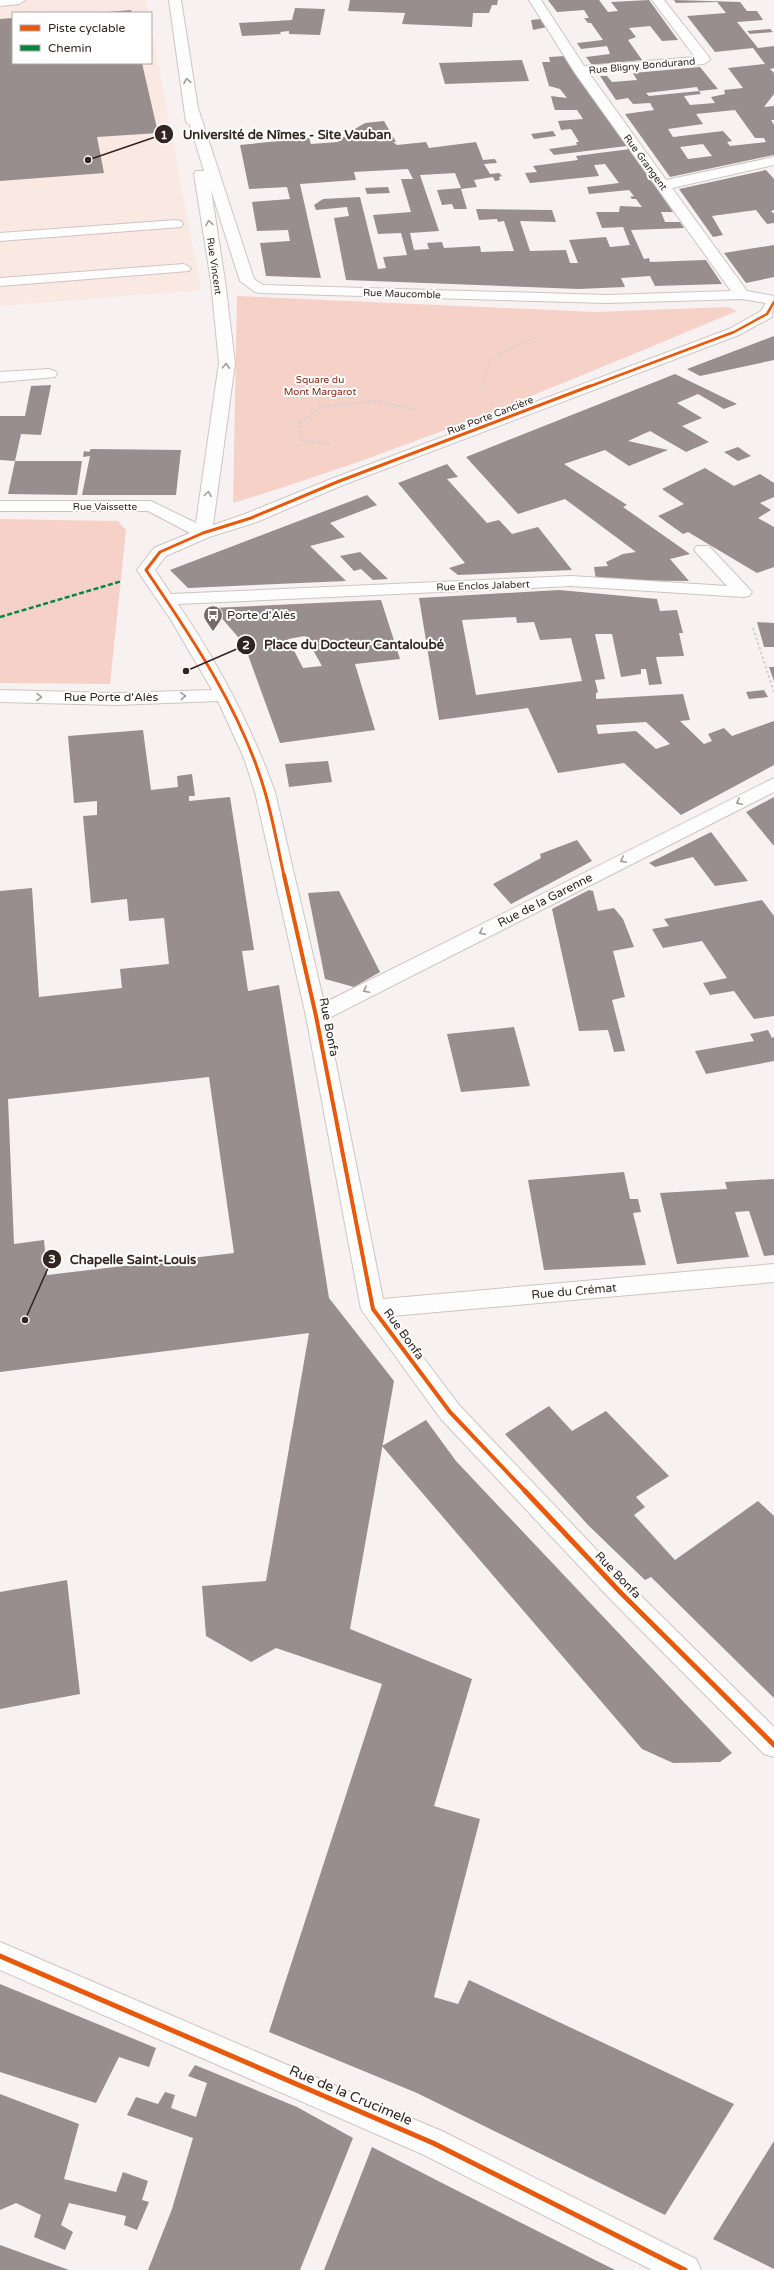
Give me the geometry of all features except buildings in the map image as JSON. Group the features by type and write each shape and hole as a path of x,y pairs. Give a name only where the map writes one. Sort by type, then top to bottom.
{"street":[{"path":"0,2 19,0"},
{"name":"Rue Vincent","path":"175,0 218,281 227,363 203,533"},
{"name":"Rue Grangent","path":"536,0 580,70 742,295"},
{"name":"Rue Bligny Bondurand","path":"580,70 704,60 658,0"},
{"name":"Rue Maucomble","path":"191,108 247,281 260,289 607,299 742,295"},
{"path":"664,185 774,161"},
{"path":"0,237 176,224"},
{"path":"0,282 184,268"},
{"path":"742,295 774,301"},
{"name":"Rue Porte Cancière","path":"165,599 146,570 160,552 203,533 251,518 337,482 734,332 767,314 774,301"},
{"path":"0,377 49,374"},
{"name":"Rue Vaissette","path":"0,506 151,506 203,533"},
{"path":"703,550 743,592"},
{"name":"Rue Enclos Jalabert","path":"165,599 571,582 743,592"},
{"name":"Rue Bonfa","path":"165,599 180,620 233,711 253,758 265,792 316,1016 373,1308 450,1412 621,1593 774,1745"},
{"name":"Rue Porte d'Alès","path":"0,696 116,699 223,695"},
{"name":"Rue de la Garenne","path":"316,1016 774,784"},
{"name":"Rue du Crémat","path":"373,1308 774,1274"},
{"name":"Rue de la Crucimele","path":"0,1956 433,2143 685,2270"}],"path":[{"path":"482,392 489,362 498,354 542,334"},
{"path":"331,444 302,440 298,424 322,408 375,401 419,411"},
{"path":"743,592 734,601 750,617 774,692"}],"shaded area":[{"path":"0,0 146,0 149,12 12,12 12,64 152,64 152,30 201,290 0,306"}],"green space":[{"name":"Square du Mont Margarot","path":"237,296 595,312 728,307 737,311 424,438 297,483 233,503"},
{"path":"0,519 118,521 126,530 110,684 0,683"}],"marked path":[{"path":"0,617 122,581"}],"cycle path":[{"path":"774,302 767,314 734,332 337,482 251,518 203,533 160,552 146,570 180,620 233,711 253,758 265,792 316,1016 373,1309 450,1412 621,1593 774,1745"},
{"path":"0,1956 433,2143 685,2270"}],"place":[{"name":"Université de Nîmes - Site Vauban","path":"88,160"},
{"name":"Porte d'Alès","path":"213,632"},
{"name":"Place du Docteur Cantaloubé","path":"186,671"},
{"name":"Chapelle Saint-Louis","path":"25,1320"}]}
